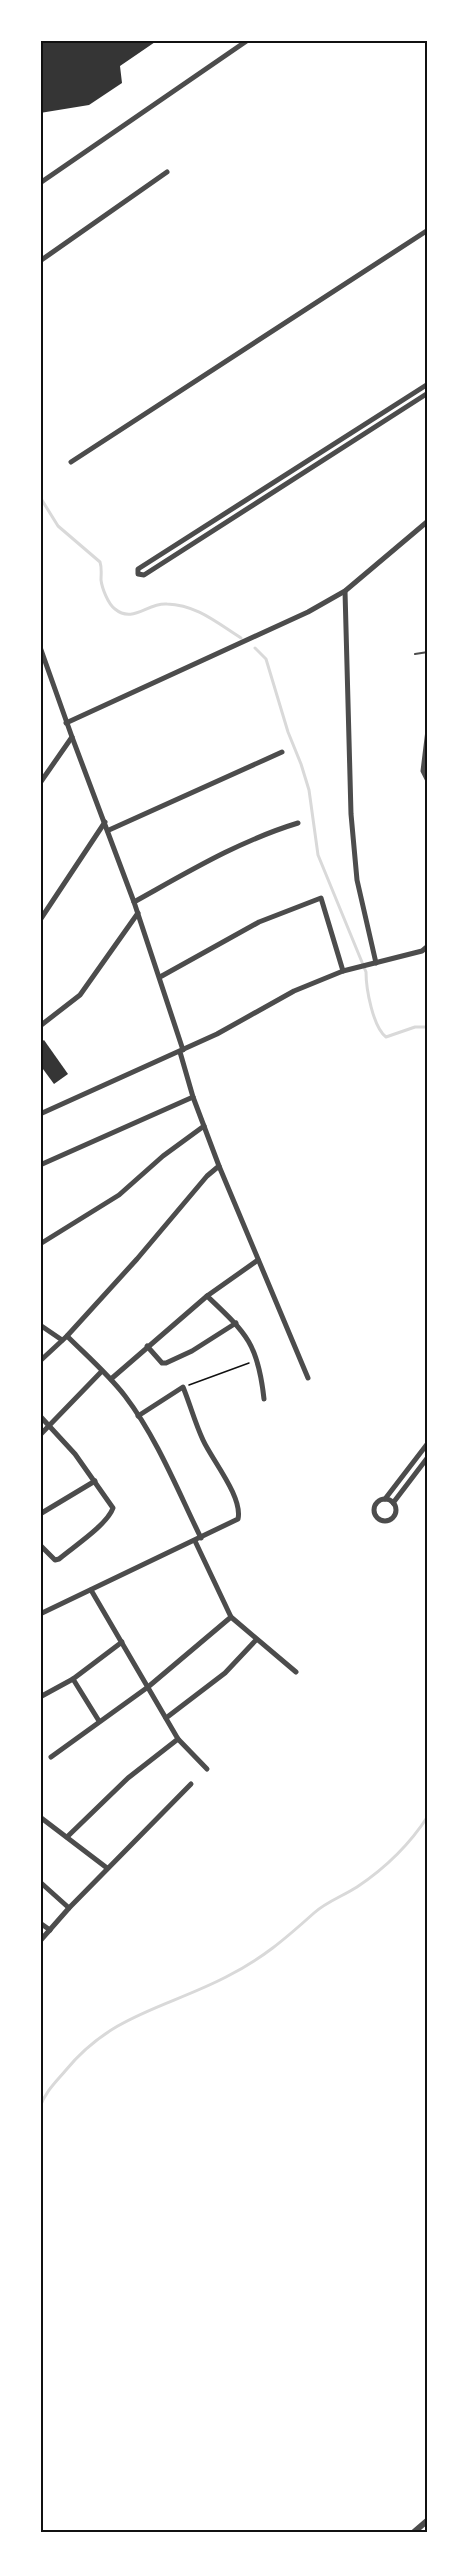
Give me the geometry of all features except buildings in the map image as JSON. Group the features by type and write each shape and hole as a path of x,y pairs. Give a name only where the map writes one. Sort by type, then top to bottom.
{"street":[{"path":"40,183 248,40"},
{"path":"40,261 167,172"},
{"path":"71,462 428,230"},
{"path":"428,384 138,569 138,574 144,575 428,393"},
{"path":"399,402 403,409"},
{"path":"66,723 308,612 345,591 428,521"},
{"path":"345,591 351,814 357,880 376,963"},
{"path":"40,647 66,723 109,830 160,977 193,1097 219,1166 308,1378"},
{"path":"428,730 423,771 428,781"},
{"path":"40,783 72,737"},
{"path":"109,830 282,752"},
{"path":"40,920 105,822"},
{"path":"134,902 222,852 264,833 298,823"},
{"path":"427,882 428,931"},
{"path":"160,977 259,922 321,898 343,971"},
{"path":"40,1026 80,995 138,913"},
{"path":"40,1114 218,1034 294,991 343,971 422,951 428,946"},
{"path":"40,1165 193,1097"},
{"path":"40,1244 119,1195 163,1156 204,1126"},
{"path":"40,1361 65,1338 207,1176 219,1166"},
{"path":"111,1379 207,1296 258,1260"},
{"path":"207,1296 236,1323 258,1359 264,1399"},
{"path":"147,1346 162,1362 166,1363 192,1351 236,1323"},
{"path":"40,1324 65,1338 111,1379 138,1416 198,1540 231,1617 296,1672"},
{"path":"40,1435 102,1371"},
{"path":"40,1614 235,1522 239,1516 238,1508 225,1478 202,1438 183,1387 138,1416"},
{"path":"40,1416 75,1454 112,1506 110,1514 59,1559 51,1558 40,1545"},
{"path":"385,1499 393,1503 396,1509 393,1517 382,1521 375,1515 376,1502 385,1499 428,1443"},
{"path":"393,1503 428,1457"},
{"path":"40,1514 95,1480"},
{"path":"91,1590 178,1739 207,1769"},
{"path":"51,1757 99,1720 148,1687 231,1617"},
{"path":"166,1718 225,1673 256,1640"},
{"path":"40,1697 73,1679 122,1642"},
{"path":"73,1679 99,1720"},
{"path":"68,1838 128,1778 178,1739"},
{"path":"40,1941 107,1868 191,1784"},
{"path":"40,1817 107,1868"},
{"path":"40,1882 69,1908"},
{"path":"40,1923 50,1930"},
{"path":"414,2532 428,2520"}],"lane":[{"path":"415,654 428,652"}],"path":[{"path":"183,1387 258,1359"}],"waterway":[{"path":"40,497 58,526 100,562 101,580 112,607 128,614 160,604 178,605 197,611 241,638"},
{"path":"255,648 266,659 288,732 301,764 309,790 318,855 366,972 367,988 377,1025 386,1037 415,1027 428,1027"},
{"path":"40,2107 48,2092 66,2070 102,2036 141,2014 204,1988 262,1956 319,1909 357,1887 377,1872 405,1846 428,1816"}]}
